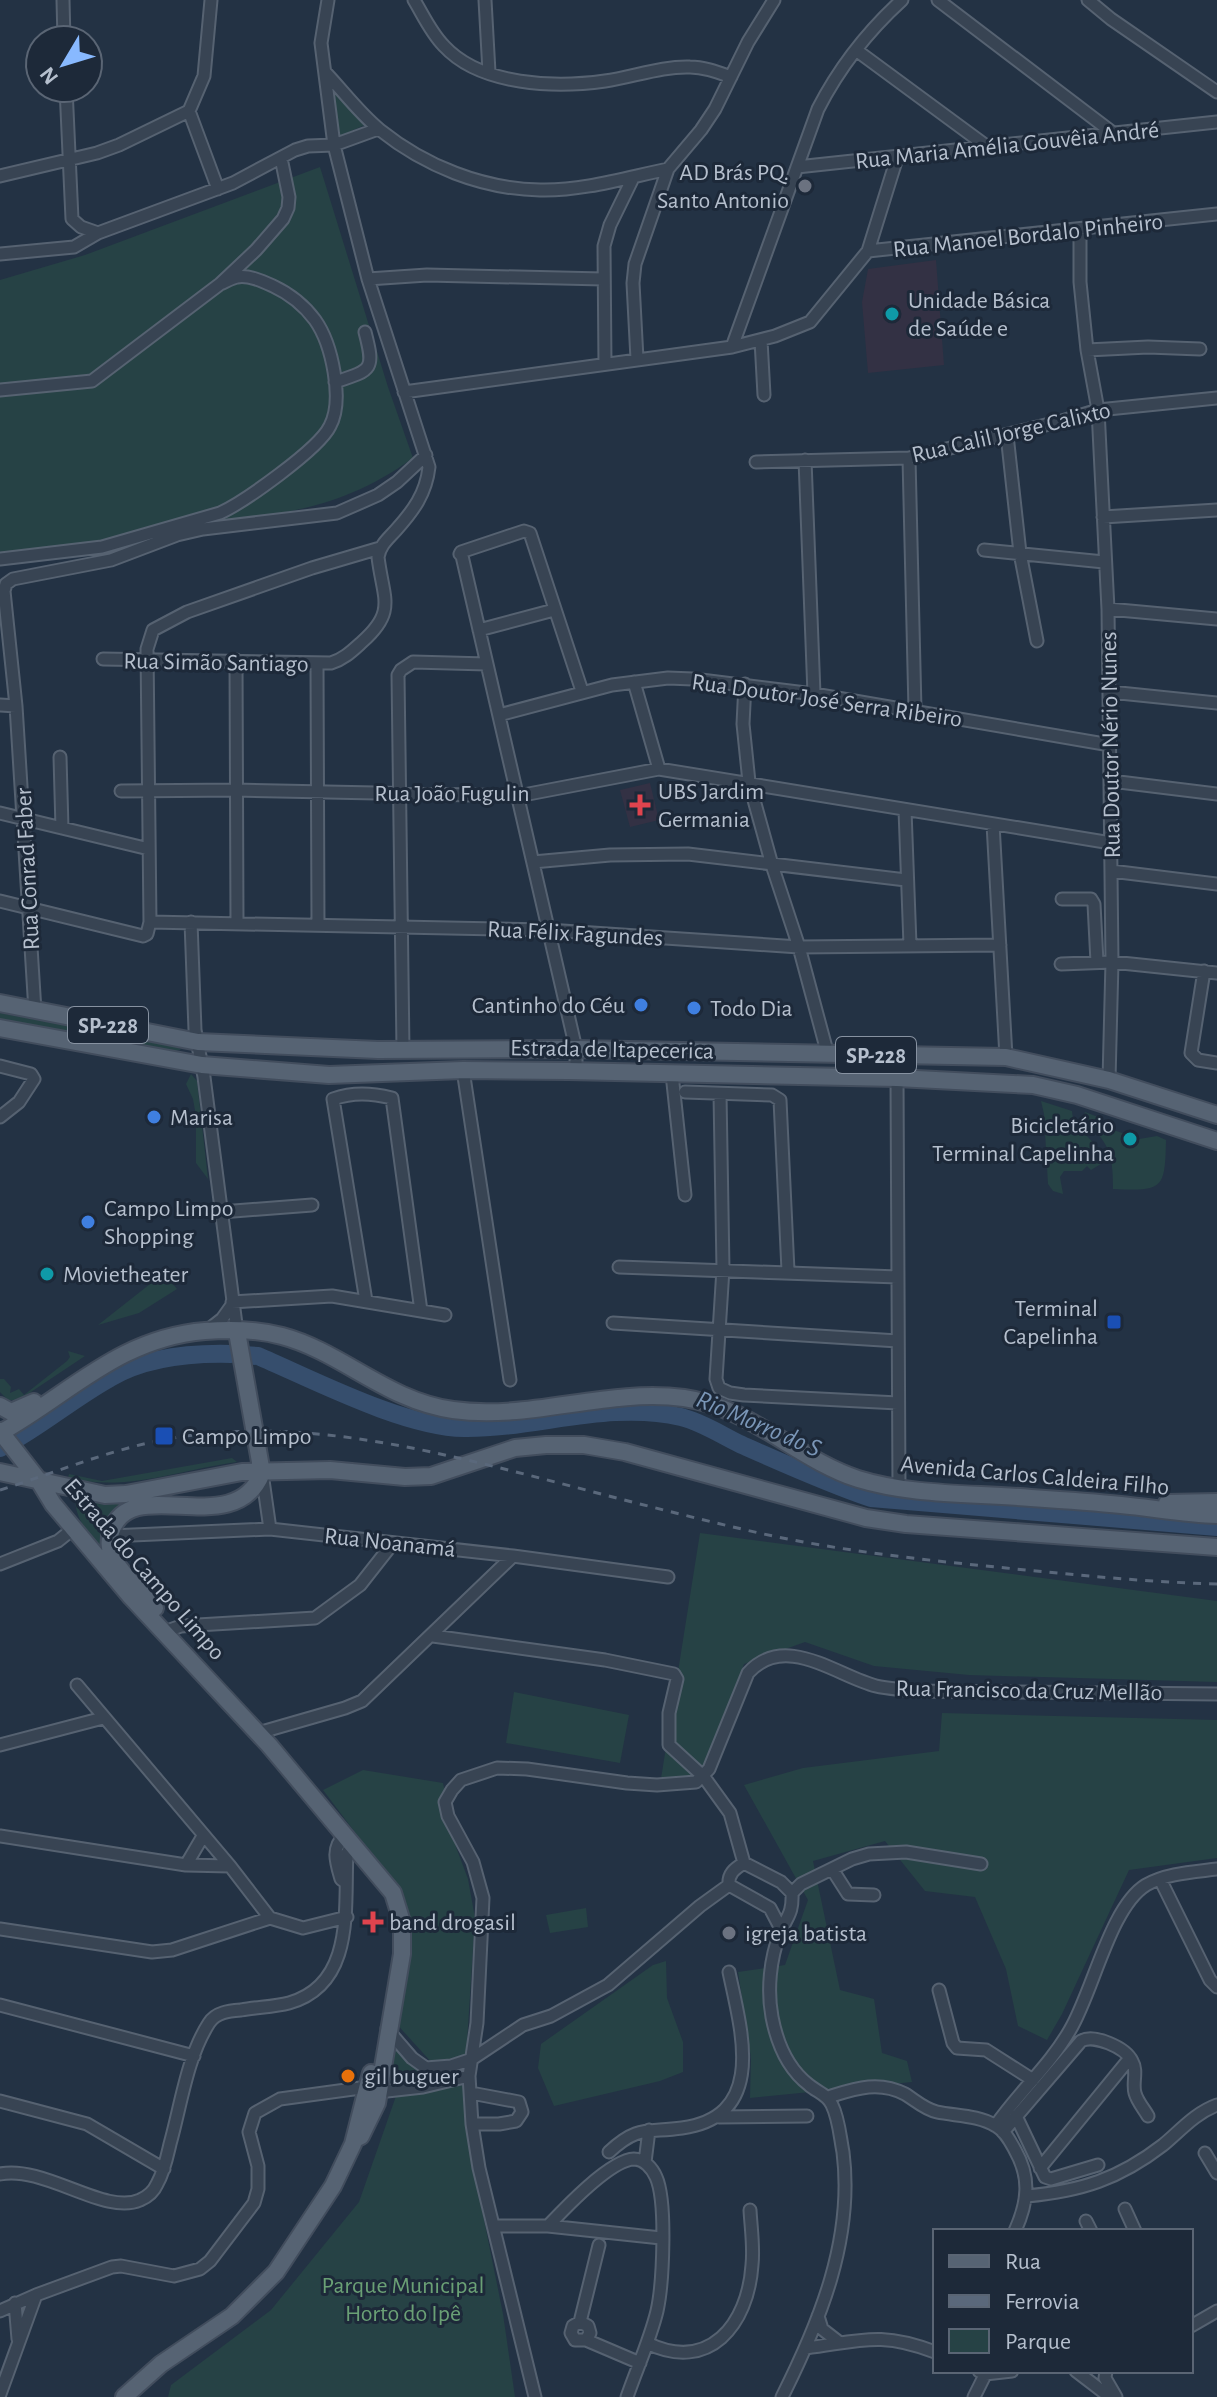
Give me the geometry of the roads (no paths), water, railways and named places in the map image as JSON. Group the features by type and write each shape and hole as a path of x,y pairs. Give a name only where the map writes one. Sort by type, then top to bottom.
{"main road":[{"name":"Estrada de Itapecerica","path":"0,1003 198,1042 403,1050 576,1049 1006,1057 1109,1080 1217,1115"},
{"name":"Estrada de Itapecerica","path":"0,1028 202,1065 329,1075 463,1070 979,1080 1062,1091 1217,1141"},
{"path":"425,1071 429,1067 483,1062 549,1063 576,1049"},
{"name":"Avenida Carlos Caldeira Filho","path":"0,1432 85,1375 136,1348 205,1331 237,1332 283,1336 416,1402 453,1410 515,1410 618,1396 650,1395 712,1404 734,1412 823,1464 858,1479 899,1488 1217,1515"},
{"path":"168,1630 116,1563 109,1548 110,1536 116,1520 130,1508 228,1505 248,1495 258,1484 262,1473 237,1332"},
{"path":"0,1406 11,1412 19,1410 85,1375"},
{"name":"Estrada do Campo Limpo","path":"0,1432 73,1529 168,1630 269,1745 376,1885 391,1915 392,1968 372,2069 374,2111 361,2136 355,2139 333,2186 276,2272 232,2316 161,2364 124,2397"},
{"path":"0,1472 105,1495 126,1494 242,1472 330,1470 405,1477 431,1476 515,1448 584,1445 625,1452 866,1518 906,1524 1217,1547"},
{"path":"73,1529 76,1524 69,1497 77,1489"},
{"path":"1124,1505 1217,1502"},
{"name":"Estrada do Campo Limpo","path":"346,1844 386,1883 402,1922 402,1954 373,2090"}],"street":[{"path":"63,0 64,24"},
{"path":"0,176 119,145 189,111 204,76 211,0"},
{"path":"150,922 148,660 153,630 174,617 312,568 380,548 416,506 427,484 428,461 368,279 334,145 321,43 328,0"},
{"path":"414,0 443,46 459,58 489,72 524,83 551,86 604,81 687,67 704,68 731,77"},
{"path":"485,0 489,72"},
{"path":"637,359 635,264 668,169 701,130 774,0"},
{"path":"732,347 818,109 830,85 856,50 902,0"},
{"path":"938,0 1113,133"},
{"path":"1088,0 1217,92"},
{"path":"856,50 989,148"},
{"path":"324,71 378,129 418,158 457,174 539,190 580,187 668,169"},
{"path":"67,104 72,219 81,227 98,233"},
{"path":"189,111 218,189"},
{"name":"Rua Maria Amélia Gouvêia André","path":"797,167 1217,122"},
{"path":"0,254 74,247 98,233 218,189 308,146 334,145 378,129"},
{"path":"0,390 92,381 220,284 283,219 289,197 281,158"},
{"path":"868,251 897,158"},
{"path":"605,364 604,246 610,225 633,178"},
{"name":"Rua Manoel Bordalo Pinheiro","path":"404,392 732,347 761,340 810,322 868,251 1217,214"},
{"name":"Rua Doutor Nério Nunes","path":"1080,230 1080,282 1087,350 1098,410 1108,609 1112,962 1109,1080"},
{"path":"368,279 427,275 603,279"},
{"path":"0,559 102,547 220,513 234,506 317,442 330,428 334,415 333,364 317,323 289,294 251,278 237,277 220,284"},
{"path":"335,382 358,375 368,367 371,357 365,332"},
{"path":"761,340 764,395"},
{"path":"1087,350 1148,347 1200,349"},
{"name":"Rua Calil Jorge Calixto","path":"756,462 909,458 1098,410 1217,398"},
{"path":"1007,435 1020,553 1037,641"},
{"path":"909,458 915,710"},
{"path":"805,460 814,694"},
{"name":"Rua Conrad Faber","path":"35,1011 16,706 4,591 6,584 13,579 111,560 177,535 203,529 337,513 378,495 428,461"},
{"path":"1103,517 1217,510"},
{"path":"576,1071 576,1049 460,554 464,550 524,531 532,535 582,691"},
{"name":"Rua Simão Santiago","path":"103,659 317,664 338,661 382,622 386,606 378,557 380,548"},
{"path":"984,550 1104,562"},
{"path":"1108,609 1217,619"},
{"path":"479,630 554,610"},
{"path":"236,660 237,923"},
{"path":"403,1050 398,675 413,662 487,664"},
{"path":"317,664 318,925"},
{"name":"Rua Doutor José Serra Ribeiro","path":"499,715 582,691 668,678 745,684 814,694 1110,745"},
{"path":"634,682 659,769"},
{"path":"745,684 743,724 749,782 828,1055"},
{"path":"1110,692 1217,703"},
{"path":"0,705 16,706"},
{"path":"60,757 62,828"},
{"name":"Rua João Fugulin","path":"121,791 236,790 518,796 659,769 1111,843"},
{"path":"1111,781 1217,794"},
{"path":"905,810 910,945"},
{"path":"0,813 149,849"},
{"path":"993,824 1006,1057"},
{"path":"533,862 610,855 675,854 906,880"},
{"path":"1111,871 1217,884"},
{"path":"1062,899 1086,898 1094,904 1097,962"},
{"path":"0,901 30,908"},
{"name":"Rua Félix Fagundes","path":"30,908 143,936 148,932 150,922 191,922 548,930 799,947 1000,945"},
{"path":"191,922 195,1030 237,1332"},
{"path":"1061,964 1112,962 1217,973"},
{"path":"1204,971 1191,1053 1198,1060 1217,1063"},
{"path":"0,1066 31,1074 34,1079 19,1102 0,1117"},
{"path":"463,1070 510,1380"},
{"path":"672,1074 685,1195"},
{"path":"897,1078 899,1488"},
{"path":"685,1092 772,1095 780,1100 788,1271"},
{"path":"366,1301 333,1099 349,1094 376,1094 392,1098 421,1311"},
{"path":"720,1094 723,1269 716,1379 723,1391 744,1395 898,1403"},
{"path":"221,1212 312,1205"},
{"path":"619,1267 898,1277"},
{"path":"205,1331 232,1307 332,1296 445,1315"},
{"path":"613,1323 898,1341"},
{"path":"262,1473 270,1529"},
{"path":"0,1564 58,1541 73,1529"},
{"name":"Rua Noanamá","path":"110,1536 270,1529 668,1577"},
{"path":"168,1630 315,1618 360,1585 393,1543"},
{"path":"258,1735 362,1701 513,1556"},
{"path":"433,1636 605,1660 674,1674 677,1679 669,1713 669,1745 704,1777 733,1818 744,1863 781,1882 792,1899"},
{"name":"Rua Francisco da Cruz Mellão","path":"704,1777 744,1679 760,1664 783,1656 806,1658 877,1686 913,1691 1217,1694"},
{"path":"77,1685 270,1918"},
{"path":"0,1745 103,1718"},
{"path":"535,2397 479,2168 472,2124 469,2076 477,2023 484,1910 473,1862 448,1816 445,1802 452,1790 469,1776 497,1768 657,1785 685,1784 704,1777"},
{"path":"0,1836 186,1865 230,1866"},
{"path":"186,1865 203,1836"},
{"path":"0,2174 35,2174 126,2205 145,2198 164,2169 194,2056 208,2024 219,2014 289,2003 318,1989 331,1974 347,1917 346,1844"},
{"path":"782,2397 806,2348 836,2263 846,2202 835,2111 828,2097 809,2085 790,2065 775,2030 770,1992 772,1964 781,1929 789,1918 792,1899 801,1884 863,1855 894,1852 981,1864"},
{"path":"729,1885 733,1870 744,1863"},
{"path":"832,1869 848,1894 874,1895"},
{"path":"1000,2129 1008,2107 1057,2051 1072,2028 1126,1904 1145,1886 1160,1879 1217,1869"},
{"path":"1160,1879 1210,1980 1217,1987"},
{"path":"387,2029 412,2058 426,2068 451,2066 472,2059 523,2025 544,2019 608,1985 729,1885"},
{"path":"729,1885 763,1903 773,1912 781,1929"},
{"path":"773,1912 792,1899"},
{"path":"0,1929 152,1952 172,1950 270,1918 303,1928 347,1917"},
{"path":"719,2117 741,2083 744,2065 742,2032 729,1972"},
{"path":"939,1990 957,2048 986,2050 1033,2080"},
{"path":"0,2005 194,2056"},
{"path":"1000,2129 1016,2116 1084,2039 1093,2038 1130,2058 1135,2071 1134,2090 1148,2116"},
{"path":"1040,2168 1130,2058"},
{"path":"0,2311 36,2295 121,2266 174,2276 200,2269 210,2261 254,2203 259,2174 249,2132 250,2121 255,2113 280,2099 423,2087 469,2076"},
{"path":"828,2097 860,2087 879,2086 898,2091 935,2112 973,2117 1000,2129 1023,2166 1027,2184 1026,2206 1016,2229"},
{"path":"471,2093 519,2102 522,2112 516,2121 472,2124"},
{"path":"0,2101 87,2124 164,2169"},
{"path":"1027,2196 1080,2189 1127,2169 1194,2118 1217,2105"},
{"path":"609,2152 626,2136 649,2130 686,2128 719,2117 807,2116"},
{"path":"1016,2116 1043,2176 1051,2179 1098,2165"},
{"path":"627,2397 660,2296 658,2183 645,2162 649,2130"},
{"path":"1205,2153 1217,2173"},
{"path":"548,2226 611,2169 631,2159 645,2162"},
{"path":"1125,2209 1134,2229"},
{"path":"647,2343 665,2351 690,2353 713,2345 731,2328 738,2318 751,2276 750,2210"},
{"path":"494,2226 548,2226 661,2238"},
{"path":"599,2245 580,2322 590,2329 586,2340 640,2363"},
{"path":"0,2394 36,2295"},
{"path":"15,2303 18,2339"},
{"path":"1193,2325 1217,2311"},
{"path":"817,2315 822,2329 840,2343"},
{"path":"806,2348 890,2338 933,2351"},
{"path":"974,2397 984,2373"},
{"path":"1079,2373 1110,2397"},
{"path":"1106,2373 1105,2378 1117,2397"}],"waterway":[{"name":"Rio Morro do S","path":"0,1448 96,1386 138,1365 200,1354 231,1354"},
{"name":"Rio Morro do S","path":"242,1355 258,1356 360,1401 440,1426 491,1427 600,1413 654,1413 697,1422 790,1466 871,1498 1217,1527"}],"railway":[{"path":"0,1490 151,1442 217,1433 305,1433 438,1453 729,1526 820,1545 1032,1571 1217,1584"}],"place":[{"name":"AD Brás PQ. Santo Antonio","path":"805,186"},
{"name":"Unidade Básica de Saúde e","path":"892,314"},
{"name":"UBS Jardim Germania","path":"640,805"},
{"name":"Cantinho do Céu","path":"641,1005"},
{"name":"Todo Dia","path":"694,1008"},
{"name":"Marisa","path":"154,1117"},
{"name":"Bicicletário Terminal Capelinha","path":"1130,1139"},
{"name":"Campo Limpo Shopping","path":"88,1222"},
{"name":"Movietheater","path":"47,1274"},
{"name":"Terminal Capelinha","path":"1114,1322"},
{"name":"Campo Limpo","path":"164,1436"},
{"name":"band drogasil","path":"373,1922"},
{"name":"igreja batista","path":"729,1933"},
{"name":"gil buguer","path":"348,2076"}],"park label":[{"name":"Parque Municipal Horto do Ipê","path":"403,2299"}]}
